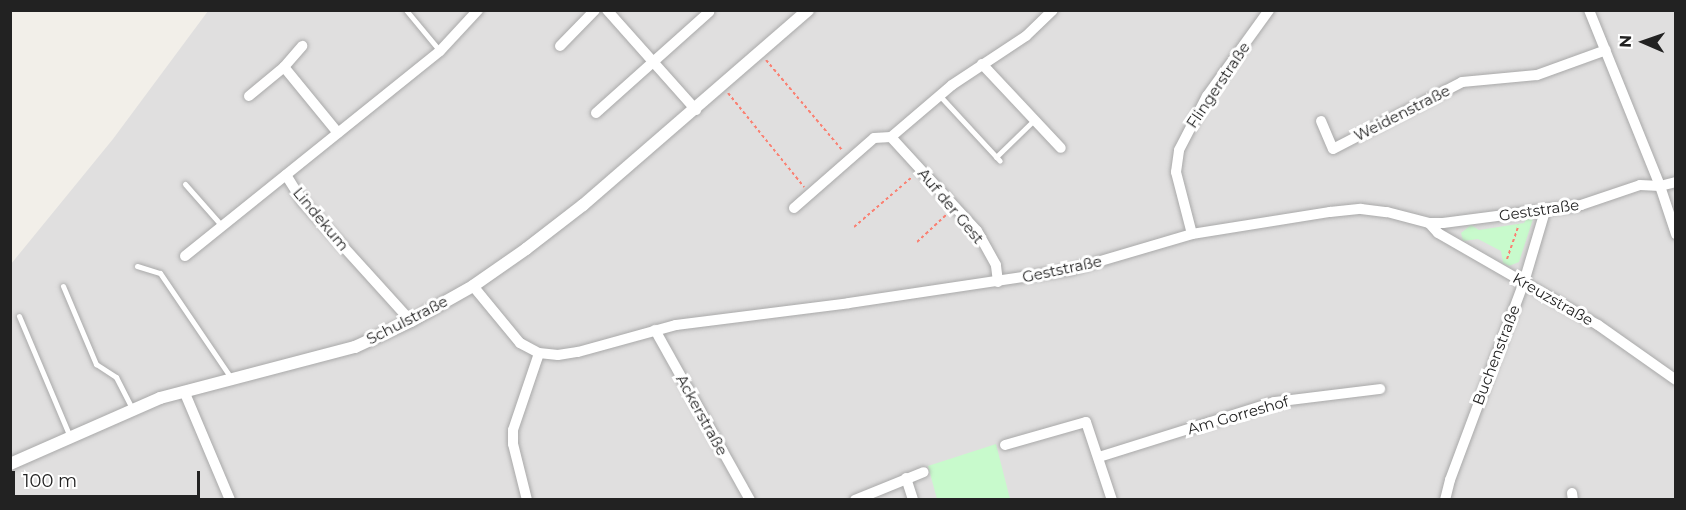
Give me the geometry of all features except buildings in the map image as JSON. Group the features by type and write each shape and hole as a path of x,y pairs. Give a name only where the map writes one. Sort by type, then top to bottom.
{"street":[{"path":"286,175 440,51 478,10"},
{"path":"560,45 595,10"},
{"path":"607,10 696,110"},
{"name":"Schulstraße","path":"10,464 133,410 184,391 355,347 411,321 473,286 584,205 761,54 808,10"},
{"path":"794,208 874,138 891,137 939,96 982,64 1026,36 1053,10"},
{"name":"Flingerstraße","path":"1192,234 1176,172 1179,150 1207,96 1269,10"},
{"path":"1589,10 1660,186 1676,234"},
{"path":"596,114 709,12"},
{"path":"249,96 284,67 302,46"},
{"name":"Weidenstraße","path":"1321,121 1334,149 1462,82 1537,75 1605,50"},
{"path":"982,64 1061,148"},
{"path":"284,67 338,133"},
{"name":"Auf der Gest","path":"891,137 976,231 996,265 998,282"},
{"name":"Lindekum","path":"185,256 286,175 303,202 411,321"},
{"name":"Geststraße","path":"539,353 558,355 578,352 655,330 1070,270 1192,234 1330,212 1361,209 1387,212 1429,223 1545,211 1581,205 1640,185 1660,186 1676,182"},
{"name":"Buchenstraße","path":"1445,500 1450,480 1524,282 1545,211"},
{"name":"Kreuzstraße","path":"1429,223 1438,233 1598,325 1676,380"},
{"path":"473,286 512,335 539,353 513,430 513,444 527,500"},
{"name":"Ackerstraße","path":"655,330 750,500"},
{"name":"Am Gorreshof","path":"1098,457 1274,402 1380,389"},
{"path":"184,391 230,500"},
{"path":"1005,445 1086,422 1112,500"},
{"path":"855,500 924,472"},
{"path":"906,478 914,500"}],"lane":[{"path":"406,10 440,51"},
{"path":"939,96 998,158 1034,120"},
{"path":"185,184 222,226"},
{"path":"137,266 160,273 231,378"},
{"path":"63,286 96,364 116,377 133,410"},
{"path":"19,316 70,437"}],"path":[{"path":"761,54 850,159"},
{"path":"723,87 809,193"},
{"path":"854,227 921,170"},
{"path":"917,242 955,207"},
{"path":"1503,270 1523,213"}],"shaded area":[{"path":"208,11 1675,11 1675,499 11,500 11,264 113,139"}],"green space":[{"path":"1527,218 1533,219 1519,262 1509,266 1503,263 1501,251 1478,239 1463,241 1461,233 1471,225 1479,230 1524,223"},
{"path":"996,444 1010,499 937,499 928,466"}]}
